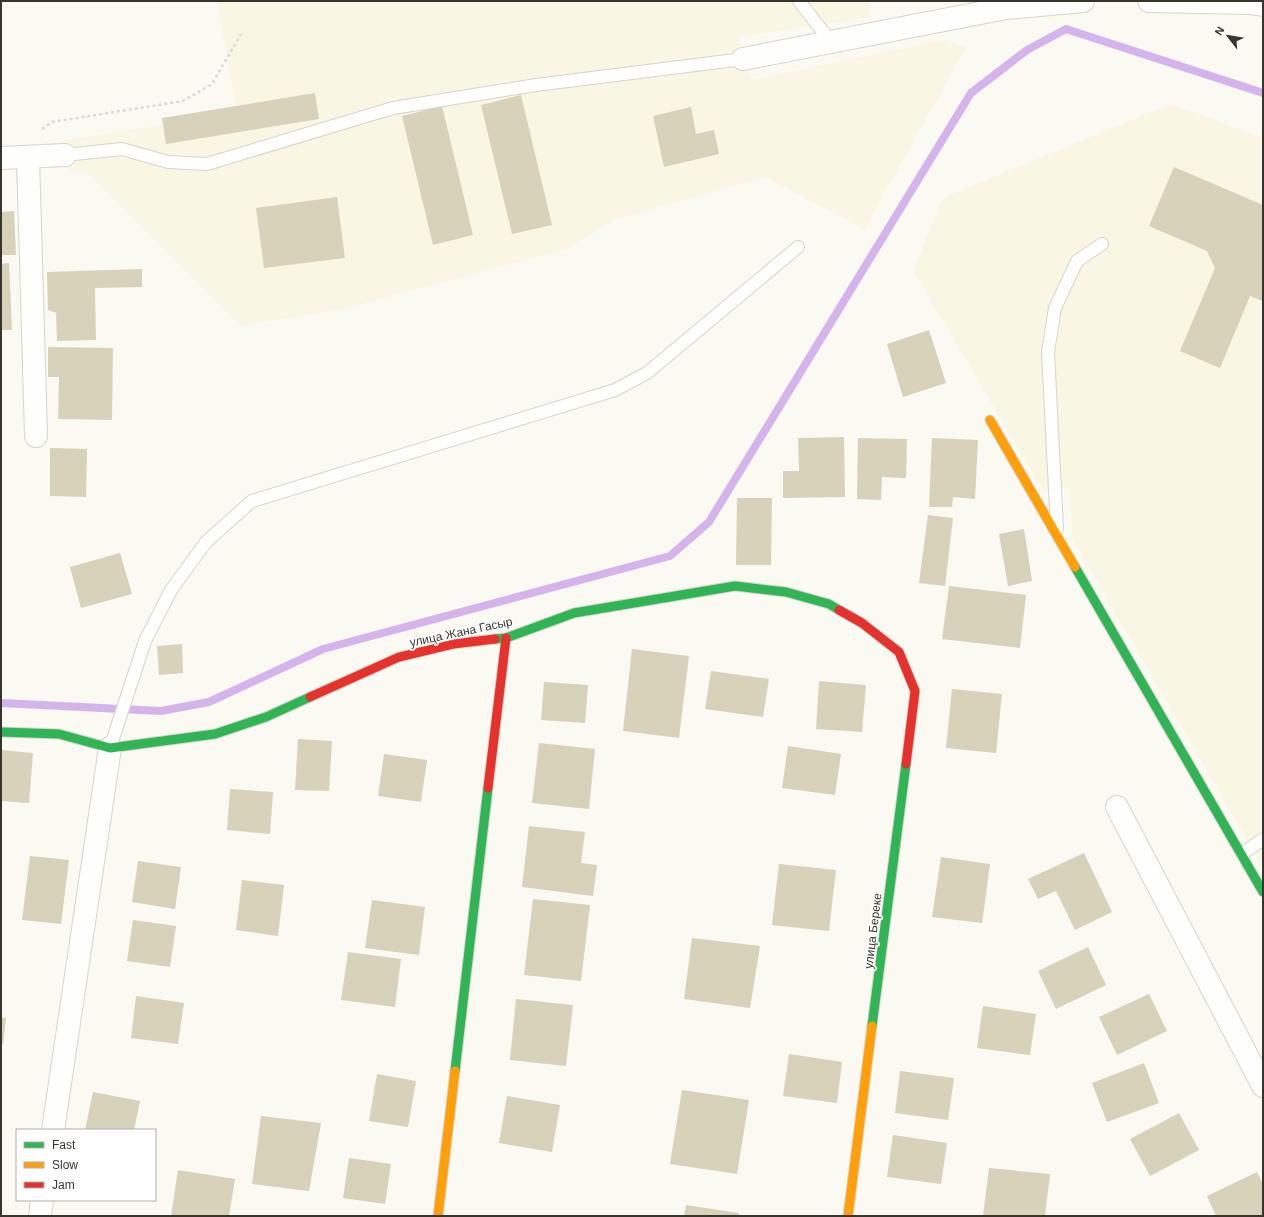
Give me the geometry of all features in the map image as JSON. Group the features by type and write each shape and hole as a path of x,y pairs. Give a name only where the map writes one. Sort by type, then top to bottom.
{"street":[{"path":"743,59 1006,8 1083,1"},
{"path":"1149,1 1250,3 1263,5"},
{"path":"1,158 65,156"},
{"path":"28,157 36,436"},
{"path":"990,420 1263,892"},
{"name":"улица Жана Гасыр","path":"1,732 59,734 110,748 216,734 266,717 399,657 453,644 506,638 574,614 735,586 786,592 829,604 862,623 898,652"},
{"path":"438,1216 506,638"},
{"name":"улица Береке","path":"848,1216 915,691 898,652"},
{"path":"53,1129 110,748"},
{"path":"1117,807 1263,1086"},
{"path":"40,1216 42,1201"}],"lane":[{"path":"799,1 831,42"},
{"path":"65,156 122,149 168,162 207,164 393,108 536,85 743,59"},
{"path":"1058,536 1048,352 1055,308 1077,261 1102,244"},
{"path":"110,748 145,641 171,590 206,542 252,501 615,390 647,373 798,247"},
{"path":"1242,854 1263,840"}],"path":[{"path":"28,157 34,134 52,122 183,101 212,84 241,34"}],"shaded area":[{"path":"217,1 868,1 871,17 739,37 743,59 751,80 944,40 966,48 864,229 766,177 616,219 570,248 339,310 240,326 86,172 68,172 62,141 237,113"},
{"path":"1171,104 1263,138 1263,867 1073,540 1069,487 1044,492 913,270 943,198"}],"building":[{"path":"315,93 319,119 166,144 162,118"},
{"path":"521,95 552,225 512,234 481,105"},
{"path":"442,106 473,235 433,245 402,116"},
{"path":"691,107 696,134 714,130 719,154 664,167 653,116"},
{"path":"1174,167 1263,205 1263,301 1250,296 1220,368 1180,351 1215,268 1207,251 1149,226"},
{"path":"337,197 345,258 264,268 256,208"},
{"path":"14,211 16,255 1,255 1,212"},
{"path":"9,263 12,330 1,330 1,264"},
{"path":"142,269 142,287 95,288 96,340 57,341 56,313 48,310 47,272"},
{"path":"929,330 946,383 903,397 887,344"},
{"path":"48,347 113,348 112,420 58,419 59,377 48,377"},
{"path":"844,437 845,497 783,498 783,471 799,471 798,438"},
{"path":"858,438 907,439 906,478 882,477 881,500 857,499"},
{"path":"932,438 978,440 975,499 953,497 952,507 929,507"},
{"path":"50,448 87,449 86,497 50,496"},
{"path":"737,498 772,498 771,565 736,565"},
{"path":"928,515 953,518 945,586 919,583"},
{"path":"1024,529 1032,581 1008,586 999,534"},
{"path":"120,553 132,594 81,608 70,567"},
{"path":"949,586 1026,595 1020,648 942,639"},
{"path":"182,644 183,673 159,675 157,646"},
{"path":"632,649 689,656 679,738 623,731"},
{"path":"711,671 769,679 763,717 705,709"},
{"path":"819,681 866,685 862,732 816,729"},
{"path":"544,682 588,685 585,723 541,720"},
{"path":"952,689 1002,694 996,753 946,748"},
{"path":"298,739 332,741 329,791 295,790"},
{"path":"539,743 595,749 589,809 532,803"},
{"path":"788,746 841,754 835,795 782,788"},
{"path":"1,750 33,753 29,803 1,801"},
{"path":"384,754 427,760 421,802 378,796"},
{"path":"230,789 273,792 270,834 227,830"},
{"path":"529,826 585,832 581,863 597,865 593,896 522,887"},
{"path":"1084,853 1112,912 1075,930 1056,891 1038,899 1028,879"},
{"path":"30,856 69,860 61,924 22,920"},
{"path":"941,857 990,864 982,923 932,917"},
{"path":"138,861 181,867 175,909 132,902"},
{"path":"779,864 836,870 829,931 772,925"},
{"path":"242,880 284,885 278,936 236,930"},
{"path":"533,899 590,905 581,981 524,975"},
{"path":"372,900 425,907 419,955 365,948"},
{"path":"133,920 176,926 170,967 127,961"},
{"path":"692,938 760,946 750,1008 684,999"},
{"path":"1088,947 1106,985 1056,1009 1038,971"},
{"path":"348,952 401,959 395,1007 341,1000"},
{"path":"1149,994 1167,1031 1117,1055 1099,1017"},
{"path":"136,996 184,1003 178,1044 131,1038"},
{"path":"516,999 573,1005 566,1066 510,1060"},
{"path":"983,1006 1036,1014 1030,1055 977,1048"},
{"path":"1,1017 6,1018 3,1044 1,1044"},
{"path":"789,1054 842,1062 837,1103 783,1096"},
{"path":"1144,1063 1159,1103 1107,1122 1092,1083"},
{"path":"900,1071 954,1078 948,1120 895,1113"},
{"path":"377,1074 416,1081 408,1127 369,1121"},
{"path":"682,1090 749,1100 737,1174 670,1164"},
{"path":"93,1092 140,1101 134,1129 85,1129"},
{"path":"507,1096 560,1105 552,1152 499,1143"},
{"path":"1179,1113 1199,1150 1150,1176 1130,1139"},
{"path":"261,1116 321,1123 309,1191 252,1184"},
{"path":"893,1135 947,1143 941,1184 887,1177"},
{"path":"349,1158 391,1164 385,1204 343,1198"},
{"path":"989,1168 1050,1174 1045,1216 983,1216"},
{"path":"178,1170 235,1179 229,1216 171,1216"},
{"path":"1257,1172 1263,1184 1263,1216 1216,1216 1207,1196"},
{"path":"686,1205 739,1213 739,1216 684,1216"}],"waterway":[{"path":"1,703 161,711 209,702 323,649 670,556 709,522 971,93 1027,50 1066,29 1263,93"}],"traffic: fast":[{"path":"1075,567 1263,892"},
{"path":"495,639 506,638 574,613 735,586 786,592 829,604 839,610"},
{"path":"1,732 59,734 110,748 215,734 266,717 310,697"},
{"path":"872,1026 906,764"},
{"path":"455,1071 488,788"}],"traffic: slow":[{"path":"990,420 1075,567"},
{"path":"848,1216 872,1026"},
{"path":"438,1216 455,1071"}],"traffic: jam":[{"path":"839,610 862,623 899,652 915,691 906,764"},
{"path":"488,788 506,638"},
{"path":"310,697 399,657 453,644 495,639"}]}
